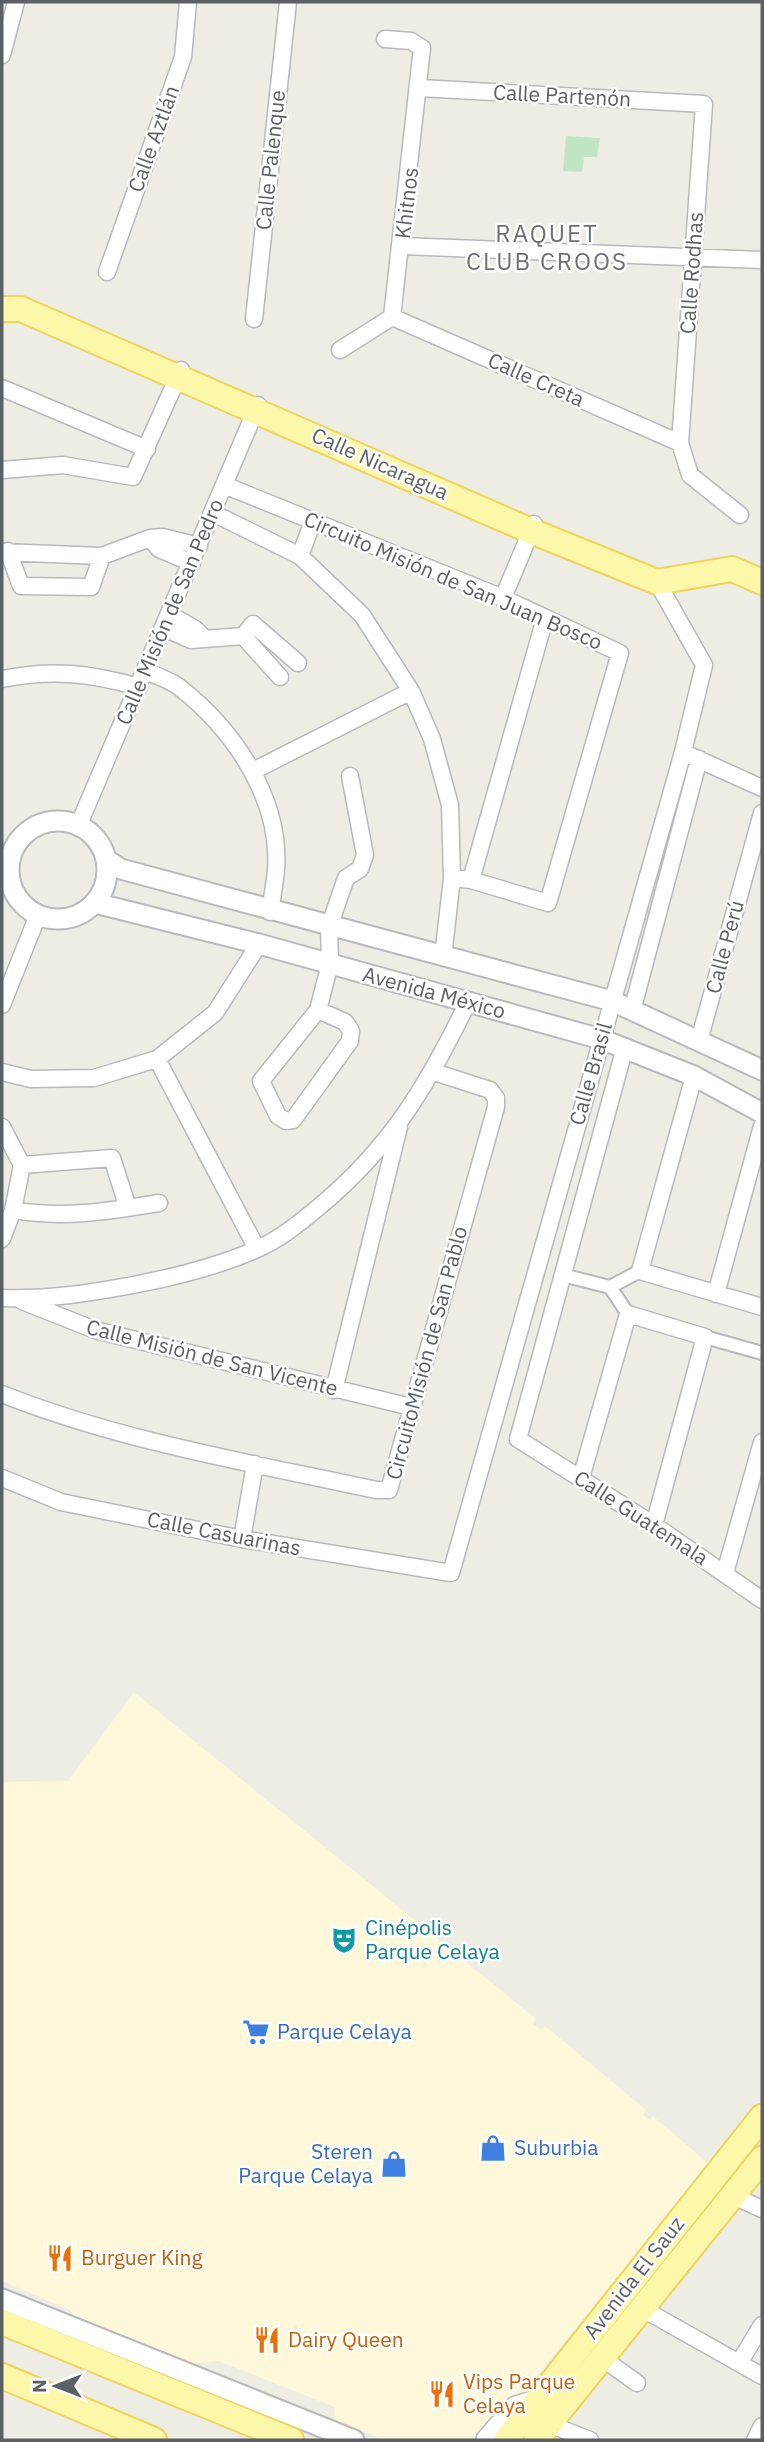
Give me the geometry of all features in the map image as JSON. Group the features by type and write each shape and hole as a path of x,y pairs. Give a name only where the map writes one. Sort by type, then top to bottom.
{"main road":[{"name":"Calle Nicaragua","path":"2,301 20,301 180,373"},
{"name":"Calle Nicaragua","path":"2,309 22,309 180,373 532,527 656,576"},
{"path":"656,576 734,555 762,568"},
{"path":"656,576 733,569 762,582"},
{"name":"Avenida El Sauz","path":"542,2432 703,2190 762,2117"},
{"name":"Avenida El Sauz","path":"506,2440 536,2402 592,2357 643,2309 762,2159"},
{"path":"703,2190 728,2201"},
{"path":"2,2322 291,2440"},
{"path":"2,2376 154,2440"},
{"path":"488,2440 516,2408 536,2402"}],"street":[{"path":"2,55 16,2"},
{"name":"Calle Aztlán","path":"107,272 183,57 188,2"},
{"name":"Calle Palenque","path":"254,319 288,2"},
{"name":"Khitnos","path":"385,38 411,41 422,48 420,88 393,317"},
{"name":"Calle Partenón","path":"420,88 705,104"},
{"name":"Calle Rodhas","path":"680,443 705,104"},
{"path":"402,246 762,260"},
{"path":"340,349 393,317"},
{"name":"Calle Creta","path":"393,317 680,443"},
{"path":"2,470 63,465 133,477 180,373"},
{"path":"2,388 147,449"},
{"name":"Calle Misión de San Pedro","path":"79,824 258,405"},
{"path":"680,443 690,475 740,515"},
{"name":"Circuito Misión de San Juan Bosco","path":"224,485 503,598 620,653 548,903 452,877"},
{"path":"213,513 300,556 362,615 411,691 432,739 450,805 452,877 443,957"},
{"path":"300,556 313,521"},
{"path":"503,598 532,527"},
{"path":"102,556 91,587 21,586 5,551 102,556 150,538 163,537 199,546"},
{"path":"150,538 159,549 192,563"},
{"name":"Calle Brasil","path":"451,1573 683,752 704,665 656,576"},
{"path":"471,880 545,618"},
{"path":"167,621 191,640 243,636 253,624 295,661 279,676 243,636"},
{"path":"2,679 41,672 94,674 178,686 222,727 253,771 269,811 277,867 270,912"},
{"path":"253,771 411,691"},
{"path":"683,752 762,788"},
{"path":"632,1011 699,759"},
{"path":"318,1010 345,1022 351,1031 350,1041 293,1119 286,1121 278,1116 261,1081 318,1010 330,964 329,927 346,878 360,869 365,856 350,776"},
{"name":"Calle Perú","path":"699,1041 762,813"},
{"path":"61,820 79,824 96,837 107,860 106,883 95,903 79,915 61,920 38,915 21,903 6,887 7,849 33,827 61,820"},
{"name":"Avenida México","path":"107,860 121,869 270,912 612,1001 762,1070"},
{"name":"Avenida México","path":"95,903 259,944 601,1039 646,1054 694,1076 762,1113"},
{"path":"2,1005 38,915"},
{"path":"2,1072 31,1079 94,1078 157,1059 215,1013 259,944"},
{"path":"9,1298 80,1295 180,1276 257,1250 297,1225 351,1180 400,1124 434,1072 468,1002"},
{"path":"646,1054 658,1023"},
{"path":"625,1047 562,1275 610,1287 640,1271 762,1307"},
{"path":"157,1059 257,1250"},
{"name":"CircuitoMisión de San Pablo","path":"2,1394 54,1415 255,1464 376,1490 389,1490 395,1477 411,1407 496,1107 496,1098 490,1090 434,1072"},
{"path":"640,1271 694,1076"},
{"path":"334,1390 400,1124"},
{"path":"716,1294 762,1125"},
{"path":"2,1239 22,1166 3,1130"},
{"path":"22,1166 112,1158 128,1208"},
{"path":"12,1209 44,1216 72,1216 159,1203"},
{"name":"Calle Guatemala","path":"562,1275 518,1439 654,1525 762,1600"},
{"path":"610,1287 628,1314 762,1353"},
{"name":"Calle Misión de San Vicente","path":"9,1298 95,1330 411,1407"},
{"path":"581,1478 628,1314"},
{"path":"654,1525 705,1337"},
{"path":"725,1573 762,1442"},
{"path":"242,1539 255,1464"},
{"name":"Calle Casuarinas","path":"2,1478 61,1502 242,1539 451,1573"},
{"path":"728,2201 762,2209"},
{"path":"2,2299 354,2440"},
{"path":"643,2309 762,2376"},
{"path":"739,2363 762,2325"},
{"path":"592,2357 637,2383"},
{"path":"755,2440 762,2426"},
{"path":"542,2432 590,2440"}],"shaded area":[{"name":"Parque Celaya","path":"134,1692 535,2018 533,2024 541,2030 545,2026 646,2110 643,2115 650,2120 653,2116 710,2165 484,2440 385,2440 334,2420 335,2407 219,2361 185,2364 76,2323 70,2310 2,2281 2,1782 68,1781"}],"green space":[{"path":"566,136 600,138 597,157 584,157 582,172 563,171"}],"place":[{"name":"Cinépolis Parque Celaya","path":"344,1940"},
{"name":"Parque Celaya","path":"256,2032"},
{"name":"Suburbia","path":"493,2148"},
{"name":"Steren Parque Celaya","path":"394,2164"},
{"name":"Burguer King","path":"60,2258"},
{"name":"Dairy Queen","path":"267,2340"},
{"name":"Vips Parque Celaya","path":"442,2394"}],"district":[{"name":"RAQUET CLUB CROOS","path":"547,248"}]}
